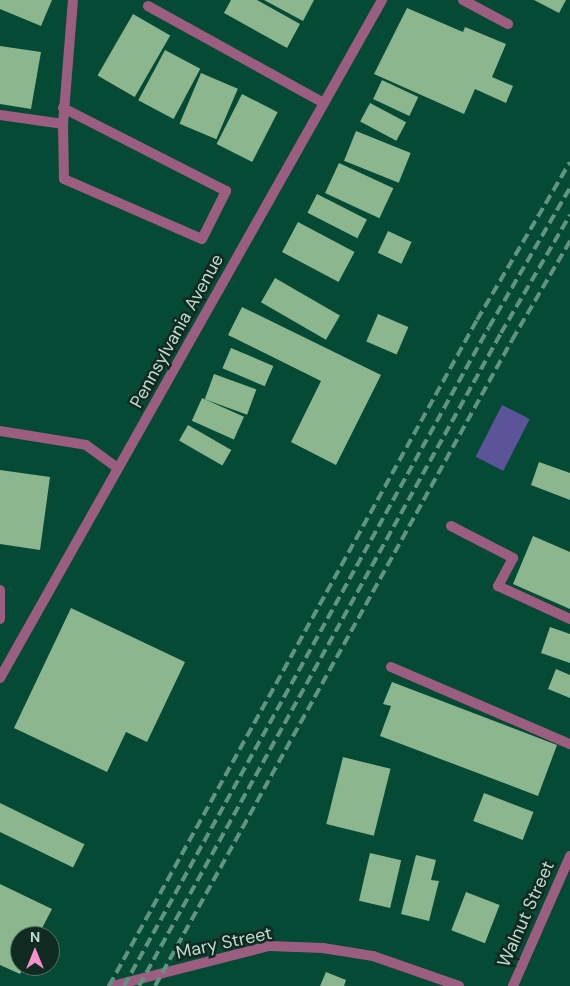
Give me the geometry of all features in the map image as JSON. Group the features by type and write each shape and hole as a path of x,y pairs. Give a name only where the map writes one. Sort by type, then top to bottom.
{"street":[{"path":"63,108 226,191 202,239 64,179 63,108 74,0"},
{"name":"Pennsylvania Avenue","path":"0,678 382,0"},
{"path":"463,0 508,24"},
{"path":"148,6 324,103"},
{"path":"0,115 63,124"},
{"path":"0,431 86,445 118,468"},
{"path":"451,526 513,558 498,586 570,619"},
{"path":"0,590 0,619"},
{"path":"391,667 570,744"},
{"name":"Walnut Street","path":"513,986 570,856"},
{"name":"Mary Street","path":"112,986 269,946 323,948 373,956 459,986"}],"shaded area":[{"path":"502,405 530,419 503,471 476,457"}],"building":[{"path":"0,0 52,0 41,26 0,9"},
{"path":"231,0 257,0 300,24 287,48 224,13"},
{"path":"264,0 314,0 303,21"},
{"path":"534,0 566,0 559,13"},
{"path":"407,8 463,32 465,27 506,44 492,77 513,86 506,103 475,89 464,114 374,74"},
{"path":"133,14 170,36 135,97 98,75"},
{"path":"0,46 41,52 31,109 0,104"},
{"path":"165,50 200,69 174,119 138,100"},
{"path":"201,73 238,89 216,139 180,124"},
{"path":"382,80 418,97 409,116 373,99"},
{"path":"242,94 278,112 252,162 217,144"},
{"path":"370,103 406,122 396,141 360,122"},
{"path":"356,131 411,153 399,183 344,161"},
{"path":"339,163 393,188 379,218 325,193"},
{"path":"317,194 367,219 357,238 307,213"},
{"path":"298,222 355,252 339,282 282,252"},
{"path":"388,231 412,242 401,264 378,253"},
{"path":"275,278 340,316 326,340 261,302"},
{"path":"242,307 381,375 336,465 291,442 321,381 228,335"},
{"path":"378,314 408,327 397,355 366,342"},
{"path":"231,348 273,366 265,386 222,368"},
{"path":"214,374 256,389 247,415 205,399"},
{"path":"202,398 244,417 234,440 192,421"},
{"path":"188,425 231,450 222,466 179,441"},
{"path":"539,462 570,473 570,500 531,485"},
{"path":"0,470 50,477 40,550 0,544"},
{"path":"533,536 570,552 570,609 513,584"},
{"path":"71,608 185,662 147,742 126,732 107,772 14,728"},
{"path":"550,627 570,634 570,663 541,653"},
{"path":"556,669 570,675 570,698 548,689"},
{"path":"392,682 557,745 538,796 380,736 391,706 383,704"},
{"path":"343,757 391,769 374,836 326,824"},
{"path":"484,793 533,812 523,840 473,821"},
{"path":"0,803 84,844 73,868 0,832"},
{"path":"370,853 401,860 390,908 359,901"},
{"path":"416,855 436,860 431,880 439,881 429,921 401,914"},
{"path":"0,884 52,909 43,926 10,926 10,970 0,965"},
{"path":"466,892 500,905 485,943 451,930"},
{"path":"326,972 346,980 344,986 320,986"}],"railway":[{"path":"109,986 477,320 570,162"},
{"path":"124,986 489,327 570,188"},
{"path":"139,986 501,333 570,215"},
{"path":"155,986 512,340 570,241"}]}
